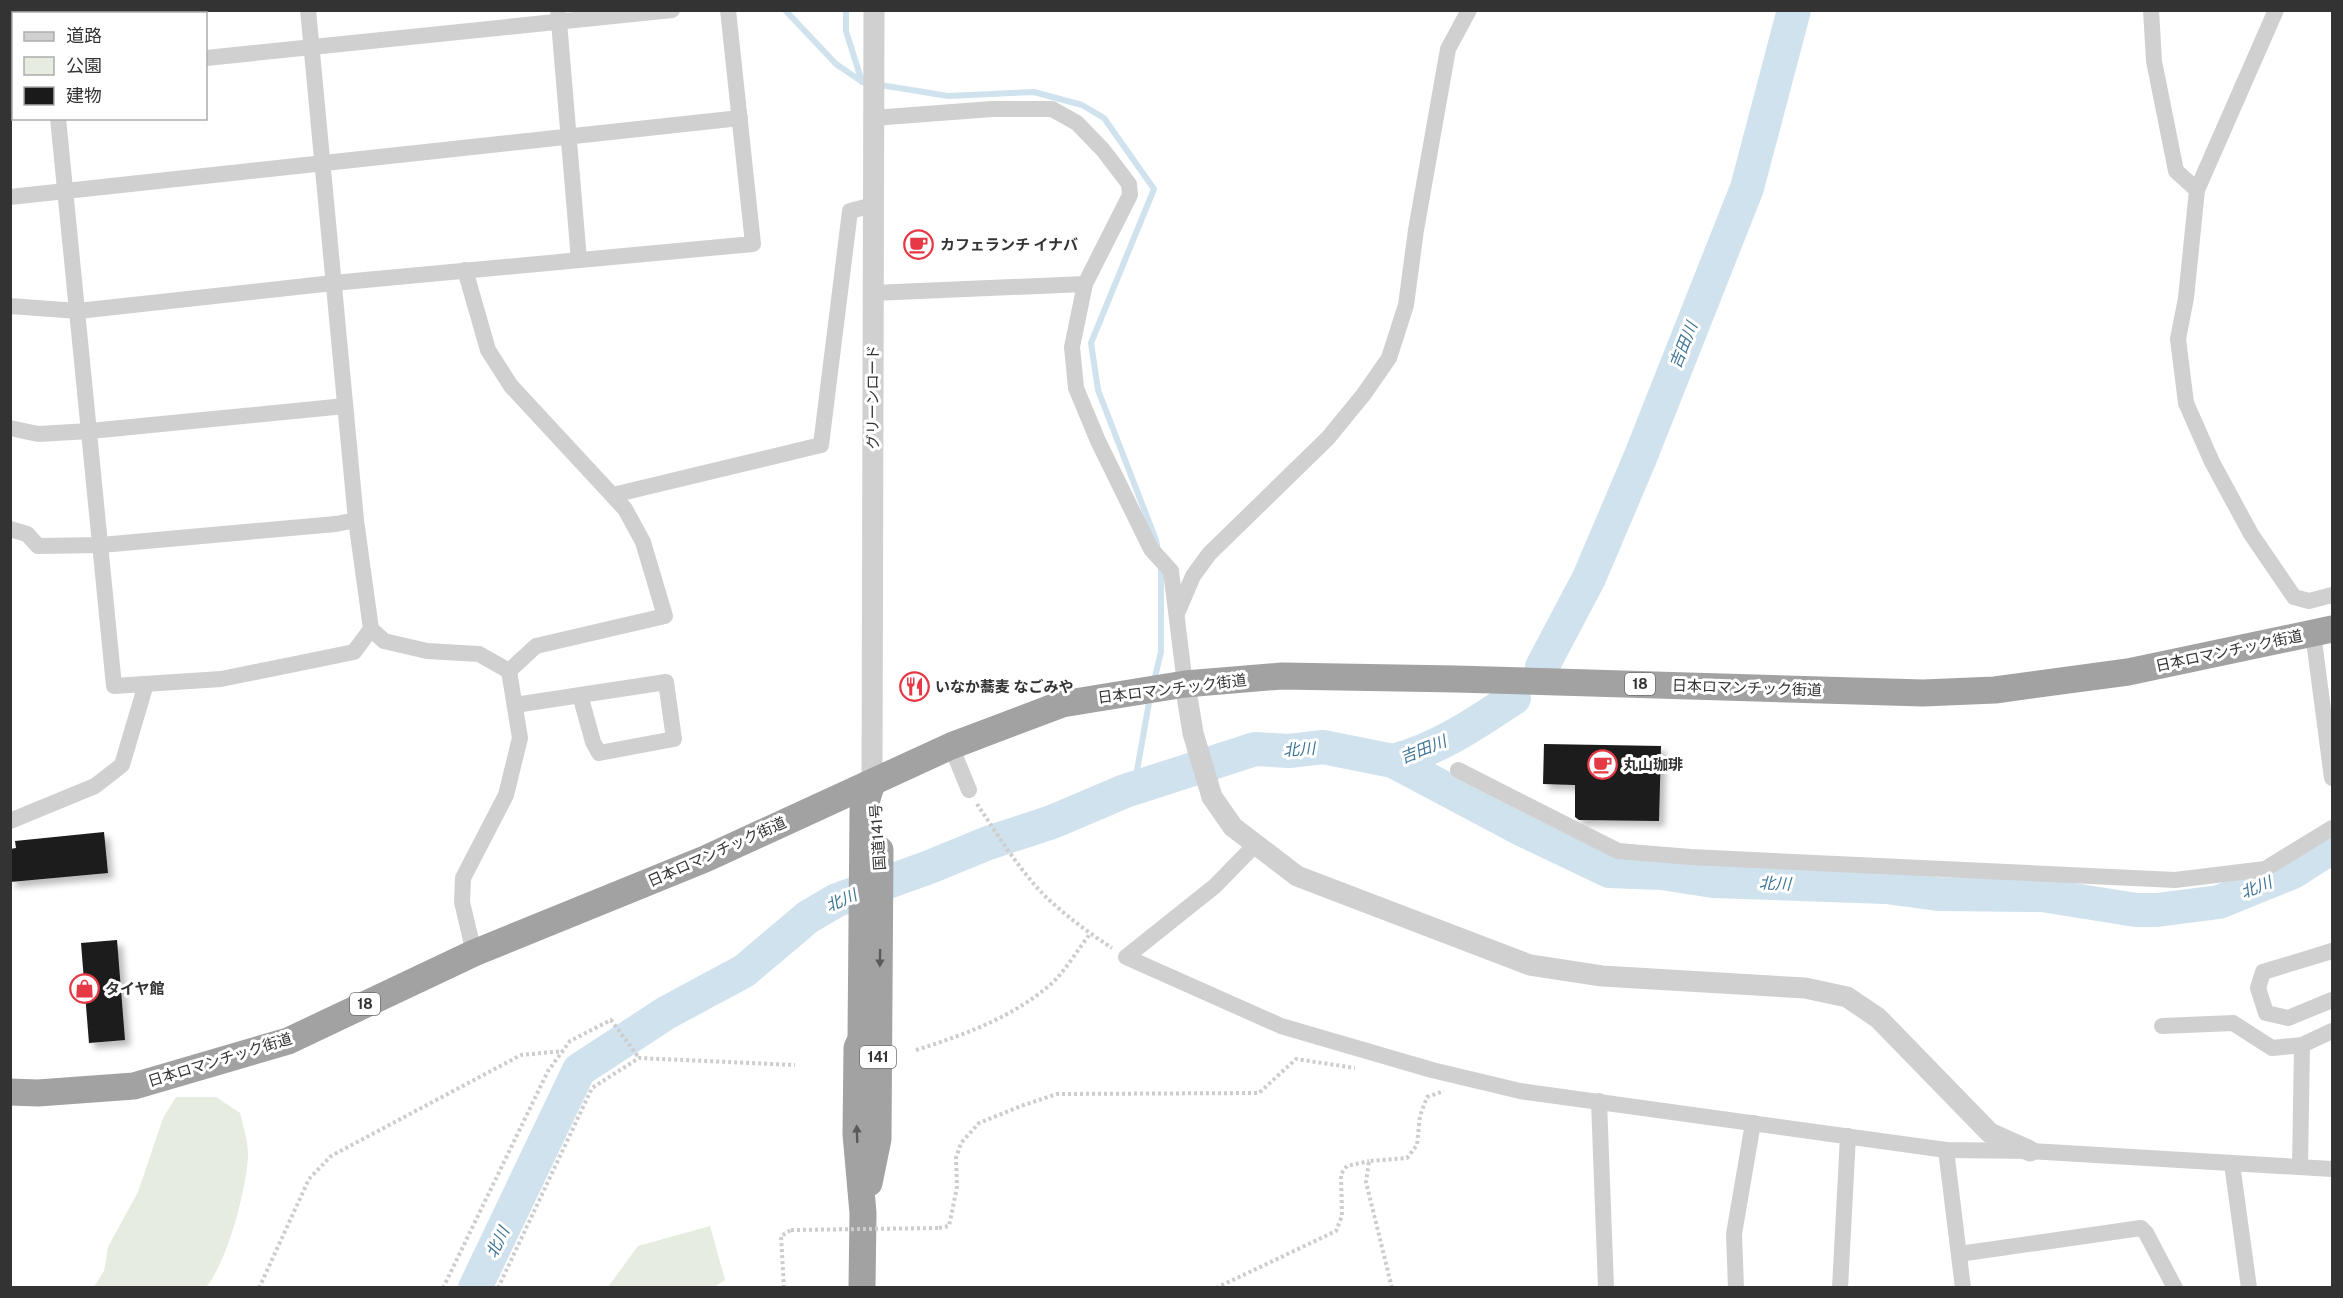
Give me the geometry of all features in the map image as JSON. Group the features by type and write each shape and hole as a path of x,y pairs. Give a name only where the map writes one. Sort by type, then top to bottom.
{"highway":[{"name":"日本ロマンチック街道","path":"10,1092 38,1094 134,1086 288,1041 474,952 705,859 951,746 1062,704 1185,684 1281,676 1352,676 1923,693 1995,690 2128,672 2323,631"},
{"name":"国道141号","path":"862,1287 863,1213 856,1134 857,1048 861,1039 871,904 872,848 863,811 872,783"}],"street":[{"path":"308,10 356,520 371,629 384,641 428,651 479,654 509,670"},
{"path":"207,58 558,16 672,10"},
{"path":"10,306 78,311 333,283 753,244 728,10"},
{"name":"グリーンロード","path":"872,783 874,10"},
{"path":"1178,611 1193,576 1209,554 1328,438 1364,394 1389,358 1406,305 1416,230 1448,49 1469,10"},
{"path":"2151,10 2154,61 2176,171 2197,190"},
{"path":"2276,10 2197,190 2186,298 2178,339 2186,403 2212,462 2251,534 2294,597 2309,601 2332,595"},
{"path":"558,16 579,260"},
{"path":"873,118 992,109 1052,109 1077,123 1103,150 1129,184 1130,195 1085,284 1072,347 1076,388 1098,441 1151,549 1171,571 1193,733 1212,797 1233,827 1297,876 1530,965 1602,976 1805,988 1847,997 1878,1017 1990,1133 2030,1151"},
{"path":"10,197 740,118"},
{"path":"58,120 114,686 221,679 354,652 371,629"},
{"path":"613,495 821,445 850,211 873,205"},
{"path":"465,270 488,350 511,386 625,509 643,542 665,616 536,646 509,670"},
{"path":"873,293 1085,284"},
{"path":"10,428 38,434 345,406"},
{"path":"10,529 27,534 38,546 101,544 336,524 356,520"},
{"path":"2323,631 2332,778"},
{"path":"474,952 462,902 463,878 506,795 520,738 509,670"},
{"path":"515,705 580,695 666,682 674,739 600,753 593,741 580,695"},
{"path":"10,821 95,786 122,765 146,684"},
{"path":"951,746 969,790"},
{"path":"1458,770 1618,851 1691,857 2175,880 2265,868 2332,828"},
{"path":"1255,845 1215,886 1126,957 1281,1026 1432,1070 1520,1091 1946,1150 2030,1151 2332,1169"},
{"path":"2332,951 2263,972 2258,988 2266,1013 2288,1018 2332,1000"},
{"path":"2162,1026 2233,1023 2272,1048 2302,1045 2332,1031"},
{"path":"2300,1167 2302,1045"},
{"path":"1599,1101 1606,1287"},
{"path":"1736,1287 1734,1234 1753,1123"},
{"path":"1840,1287 1848,1136"},
{"path":"1946,1150 1963,1287"},
{"path":"2232,1164 2249,1287"},
{"path":"1959,1254 2141,1228 2146,1233 2175,1287"}],"path":[{"path":"969,790 1008,850 1046,896 1090,934 1126,957"},
{"path":"916,1050 970,1033 1005,1015 1051,985 1090,934"},
{"path":"442,1287 548,1071 570,1041 611,1020 639,1058"},
{"path":"259,1287 309,1179 331,1156 521,1055 562,1051"},
{"path":"498,1287 592,1088 639,1058 795,1065"},
{"path":"784,1287 781,1236 791,1230 949,1226 957,1187 956,1158 961,1143 979,1124 1021,1106 1057,1094 1258,1093 1296,1059 1364,1069"},
{"path":"1216,1287 1336,1231 1342,1215 1341,1174 1347,1166 1369,1161 1407,1158 1416,1145 1420,1116 1427,1097 1447,1090"},
{"path":"1369,1161 1366,1182 1392,1287"}],"green space":[{"path":"176,1097 216,1097 240,1113 247,1144 247,1169 240,1205 221,1261 206,1287 94,1287 104,1271 108,1247 138,1192 163,1118"},
{"path":"710,1226 725,1280 714,1287 608,1287 638,1246"}],"building":[{"name":"丸山珈琲","path":"1544,744 1661,746 1659,821 1579,820 1575,817 1575,785 1543,784"},
{"path":"104,832 108,873 10,882 10,849 16,848 15,841"},
{"path":"117,940 125,1040 89,1043 81,943"}],"waterway":[{"path":"785,10 836,64 861,81"},
{"path":"846,10 846,31 862,82 948,96 1034,92 1082,105 1104,118 1154,189 1091,343 1098,390 1158,550"},
{"name":"吉田川","path":"1542,667 1589,578 1640,458 1747,188 1794,10"},
{"path":"1154,681 1161,652 1161,566"},
{"path":"1125,791 1135,782 1150,697"},
{"name":"吉田川","path":"1393,761 1441,743 1514,698"},
{"name":"北川","path":"475,1288 579,1070 666,1013 744,971 808,917 837,900 927,868 988,843 1052,822 1125,791 1255,749 1289,751 1323,747 1393,761 1521,829 1609,871 1662,873 1713,881 1886,887 1938,894 2042,895 2136,910 2157,910 2219,902 2293,872 2332,847"}],"place":[{"name":"カフェランチ イナバ","path":"919,245"},
{"name":"いなか蕎麦 なごみや","path":"914,687"},
{"name":"丸山珈琲","path":"1602,765"},
{"name":"タイヤ館","path":"84,989"}]}
